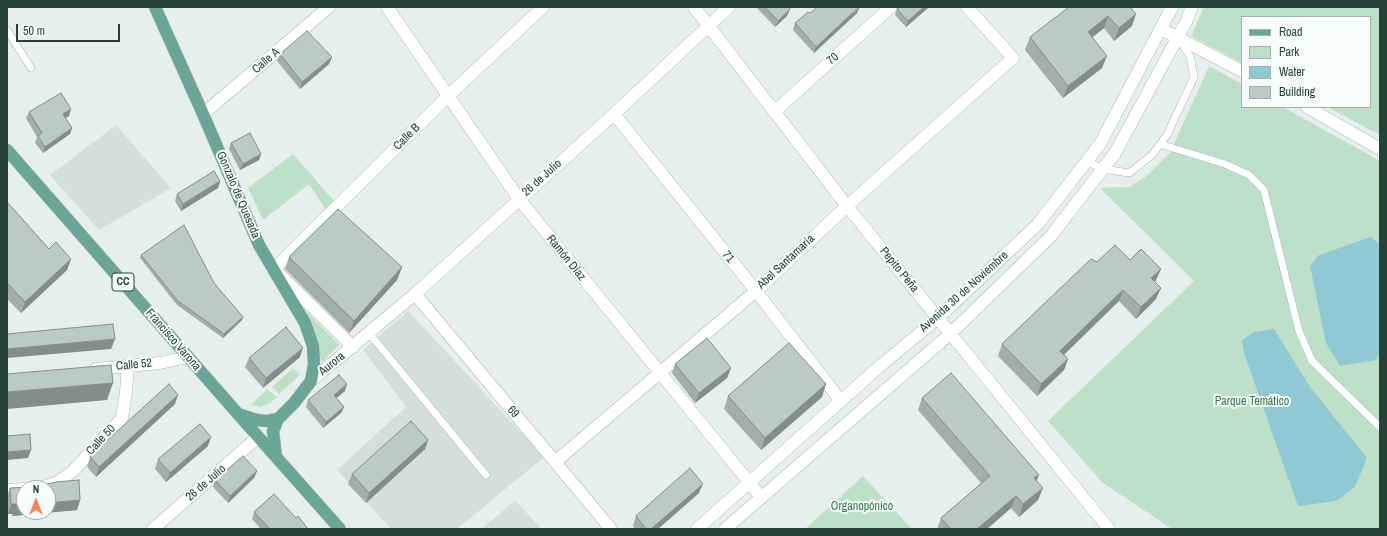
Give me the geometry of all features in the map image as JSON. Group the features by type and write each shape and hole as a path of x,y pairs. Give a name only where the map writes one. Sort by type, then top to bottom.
{"main road":[{"name":"Gonzalo de Quesada","path":"155,7 259,245 306,323 313,346 314,364 311,381"},
{"name":"Francisco Varona","path":"7,150 340,529"},
{"path":"276,456 273,431 278,419 294,403 311,381"},
{"path":"238,414 257,420 267,421 278,419"}],"street":[{"name":"Calle A","path":"203,114 328,7"},
{"name":"Ramón Díaz","path":"387,7 447,97 519,199 761,497"},
{"name":"Calle B","path":"274,269 447,97 543,7"},
{"name":"Pepito Peña","path":"694,7 848,206 1109,529"},
{"name":"26 de Julio","path":"353,347 415,294 614,114 729,7"},
{"name":"70","path":"774,112 892,7"},
{"name":"Abel Santamaría","path":"555,462 756,290 1013,58 967,7"},
{"name":"Avenida 30 de Noviembre","path":"697,529 880,366 938,318 1038,224 1100,144 1172,7"},
{"name":"Avenida 30 de Noviembre","path":"725,529 950,334 1051,236 1115,153 1192,7"},
{"path":"1161,29 1241,69"},
{"path":"1309,108 1380,149"},
{"name":"71","path":"614,114 756,290 841,401"},
{"path":"274,269 353,347"},
{"name":"69","path":"415,294 610,529"},
{"name":"Aurora","path":"311,381 353,347"},
{"name":"Calle 52","path":"82,370 160,363 188,357"},
{"name":"Calle 50","path":"56,483 73,471 122,418 128,365"},
{"name":"26 de Julio","path":"154,529 258,437"}],"lane":[{"path":"7,30 31,68"},
{"path":"1086,161 1103,169 1129,174 1152,155 1167,135 1194,77 1190,56 1177,37"},
{"path":"1160,144 1225,164 1249,175 1264,190 1299,331 1312,361 1380,427"},
{"path":"369,333 486,474"}],"shaded area":[{"path":"116,125 171,188 99,230 50,175"},
{"path":"408,311 544,457 457,529 391,529 337,470 406,407 363,350"},
{"path":"515,500 541,529 482,529"}],"green space":[{"path":"1204,7 1380,7 1380,135 1329,108 1371,108 1371,16 1241,16 1241,62 1191,36"},
{"name":"Parque Temático","path":"1209,66 1241,83 1241,108 1285,108 1380,161 1380,529 1172,529 1103,483 1048,421 1194,281 1100,188 1129,187 1144,178 1170,153"},
{"path":"293,154 334,201 326,210 309,184 263,220 248,188"},
{"path":"306,311 339,345 322,362"},
{"path":"293,368 300,375 279,394 272,387"},
{"path":"267,389 277,397 270,403 260,407 251,405"},
{"name":"Organopónico","path":"863,476 912,529 805,529"}],"water":[{"path":"1371,237 1380,245 1380,351 1376,360 1340,366 1326,343 1310,266 1319,255"},
{"path":"1274,329 1310,387 1367,458 1355,487 1336,501 1298,506 1244,353 1242,340 1254,332"}],"building":[{"path":"765,7 788,7 790,9 778,21"},
{"path":"817,7 859,7 816,47 795,23 808,12 810,13"},
{"path":"899,7 924,7 908,21 897,9"},
{"path":"1069,7 1130,7 1136,14 1119,28 1108,16 1088,32 1107,56 1068,86 1030,37"},
{"path":"307,31 332,57 302,82 280,54"},
{"path":"61,93 71,109 63,114 72,128 45,147 38,136 42,133 29,112"},
{"path":"250,133 261,154 243,164 231,143"},
{"path":"214,171 220,181 183,204 177,194"},
{"path":"7,202 49,249 56,242 71,259 25,302 7,283"},
{"path":"338,209 402,267 354,321 289,257"},
{"path":"184,225 214,283 243,317 224,334 178,301 141,255"},
{"path":"1115,245 1130,260 1141,249 1161,269 1151,278 1161,288 1141,307 1123,290 1060,351 1068,359 1041,384 1002,344 1091,259 1097,262"},
{"path":"113,324 115,339 7,349 7,334"},
{"path":"286,327 303,348 266,378 249,358"},
{"path":"707,338 731,368 699,393 675,364"},
{"path":"789,343 826,384 765,438 728,396"},
{"path":"111,365 113,383 7,392 7,374"},
{"path":"951,373 1039,475 1034,478 1043,488 1023,504 1016,496 977,529 951,529 941,518 990,476 922,398"},
{"path":"339,375 347,384 334,395 344,407 326,422 308,400"},
{"path":"169,384 178,395 99,467 90,457"},
{"path":"411,421 428,440 369,493 352,474"},
{"path":"200,424 211,437 170,473 158,459"},
{"path":"30,434 31,450 7,452 7,436"},
{"path":"243,456 257,471 230,496 215,480"},
{"path":"690,468 703,484 651,529 646,529 636,516"},
{"path":"79,480 80,500 56,502 56,482"},
{"path":"10,488 16,488 16,504 11,504"},
{"path":"274,494 296,518 298,516 308,529 270,529 254,512"}]}
